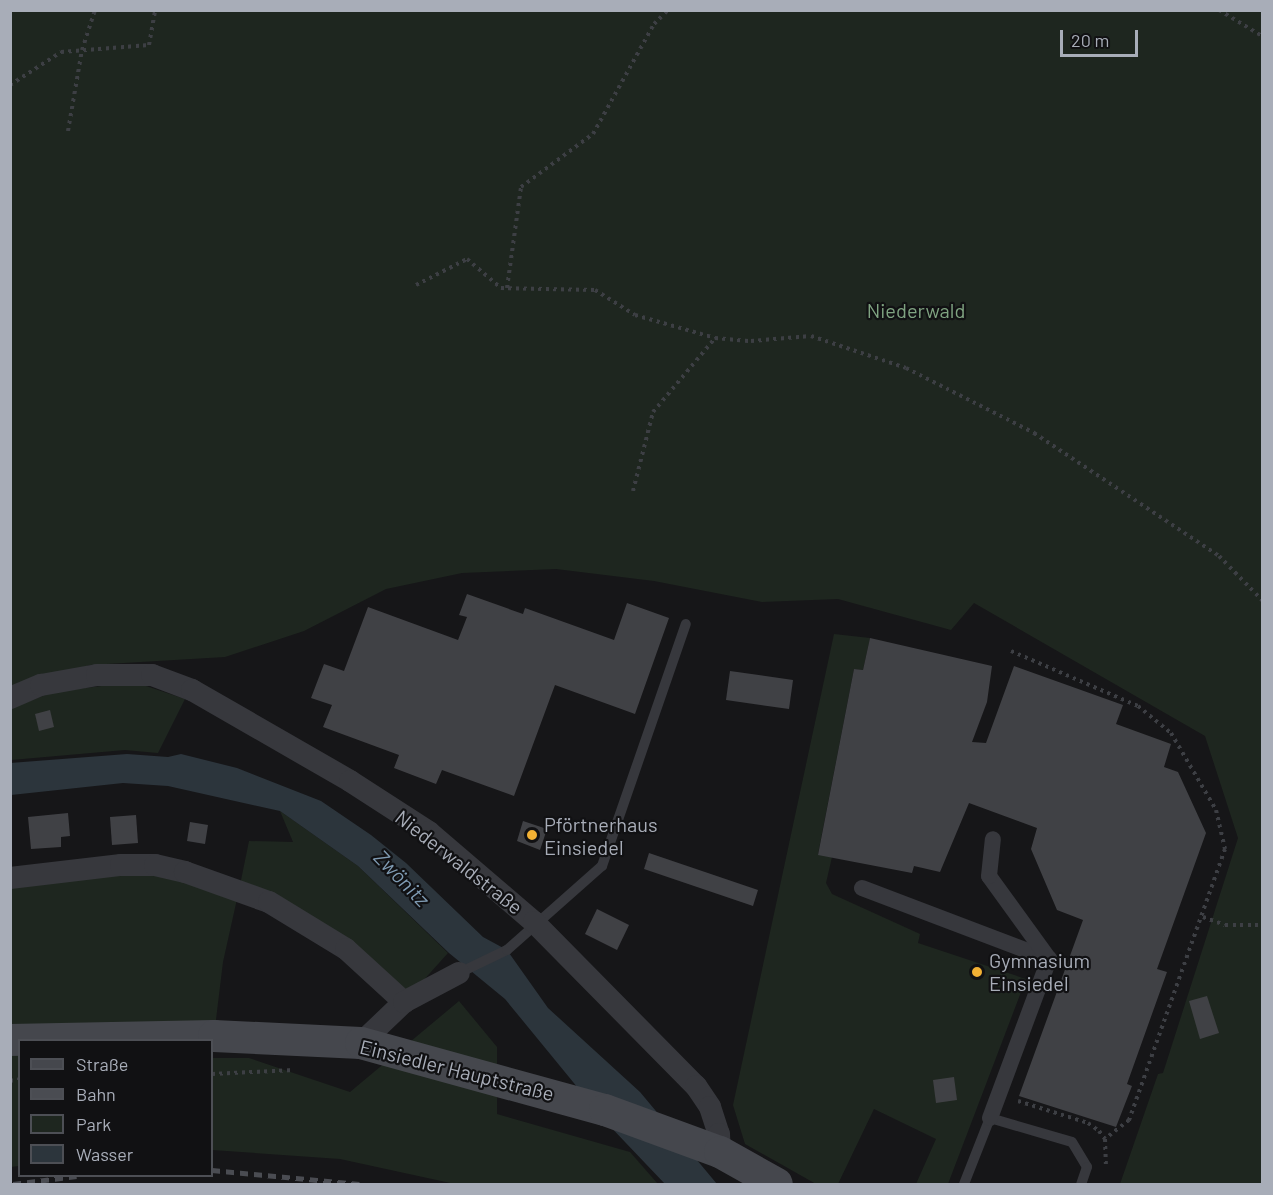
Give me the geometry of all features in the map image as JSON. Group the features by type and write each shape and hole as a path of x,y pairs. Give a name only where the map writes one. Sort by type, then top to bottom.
{"main road":[{"name":"Einsiedler Hauptstraße","path":"61,1039 214,1036 361,1043 539,1089 720,1152 777,1185"}],"street":[{"name":"Niederwaldstraße","path":"10,698 41,686 97,675 152,675 192,690 350,781 429,832 534,922 696,1086 710,1107 719,1134 720,1152"},
{"path":"993,839 989,876 1049,959"},
{"path":"10,878 121,865 154,865 185,872 269,902 346,949 404,1002"},
{"path":"862,888 1049,959"},
{"path":"990,1118 1049,959"},
{"path":"361,1043 404,1002 459,973"}],"lane":[{"path":"459,973 507,950 534,922 602,866 686,624"},
{"path":"964,1185 990,1118 1072,1142 1087,1167 1081,1185"}],"path":[{"path":"68,131 82,50 95,10"},
{"path":"10,85 61,52 149,45 155,10"},
{"path":"507,288 521,187 593,134 654,24 668,10"},
{"path":"1219,10 1263,36"},
{"path":"416,285 467,259 501,288 596,290 635,315 716,338 751,341 811,336 906,368 1034,433 1219,556 1263,600"},
{"path":"633,492 653,412 716,338"},
{"path":"1011,651 1138,706 1172,733 1216,810 1225,849 1203,917 1129,1120 1105,1139"},
{"path":"1203,917 1225,925 1263,925"}],"green space":[{"name":"Niederwald","path":"11,11 1262,11 1262,1184 1120,1184 1158,1074 1163,1073 1238,838 1205,736 974,603 951,630 838,599 762,602 654,581 556,569 462,573 386,589 304,631 225,657 90,665 11,689"},
{"path":"834,634 870,638 863,670 854,669 818,854 832,857 826,883 832,894 920,934 918,943 1026,979 948,1184 916,1184 936,1139 874,1109 838,1184 816,1184 745,1144 733,1105"},
{"path":"134,682 185,699 158,753 125,750 11,760 10,709 53,692"},
{"path":"280,811 358,866 448,953 404,1002 346,949 239,890 249,841 293,842"},
{"path":"121,865 239,890 223,962 214,1036 11,1040 11,878"},
{"path":"459,1001 497,1047 497,1114 630,1152 658,1184 455,1184 340,1159 213,1150 213,1058 249,1058 350,1092"},
{"path":"18,1053 18,1166 11,1167 11,1054"}],"water":[{"name":"Zwönitz","path":"127,754 168,757 181,754 237,768 321,801 371,835 406,863 483,937 507,950 548,1008 640,1092 717,1184 665,1184 605,1121 505,999 449,953 358,866 280,811 168,786 123,783 11,795 10,763"}],"building":[{"path":"467,594 523,614 525,608 614,640 627,603 669,618 635,714 555,685 514,796 442,770 436,784 394,768 399,755 323,727 332,705 311,698 324,664 344,671 368,607 458,640 467,617 459,615"},
{"path":"870,638 992,666 987,702 972,742 986,743 1014,666 1123,705 1116,724 1171,744 1164,767 1178,772 1206,833 1157,969 1167,972 1127,1084 1132,1086 1116,1127 1019,1096 1083,920 1057,910 1031,849 1037,828 969,803 940,872 914,866 912,873 818,855 854,669 863,670"},
{"path":"730,671 793,680 789,709 726,700"},
{"path":"50,710 54,727 39,731 35,714"},
{"path":"68,813 70,836 61,837 61,847 31,849 28,817"},
{"path":"136,815 138,843 112,845 110,817"},
{"name":"Pförtnerhaus Einsiedel","path":"523,821 547,829 540,850 517,841"},
{"path":"190,822 208,825 205,844 187,841"},
{"path":"649,853 758,890 753,906 644,869"},
{"path":"597,909 629,925 617,950 585,934"},
{"path":"1207,996 1219,1033 1200,1039 1189,1001"},
{"path":"954,1077 957,1100 936,1103 933,1080"}],"railway":[{"path":"213,1170 359,1184"},
{"path":"13,1184 68,1177"}],"place":[{"name":"Pförtnerhaus Einsiedel","path":"532,835"},
{"name":"Gymnasium Einsiedel","path":"977,972"}]}
